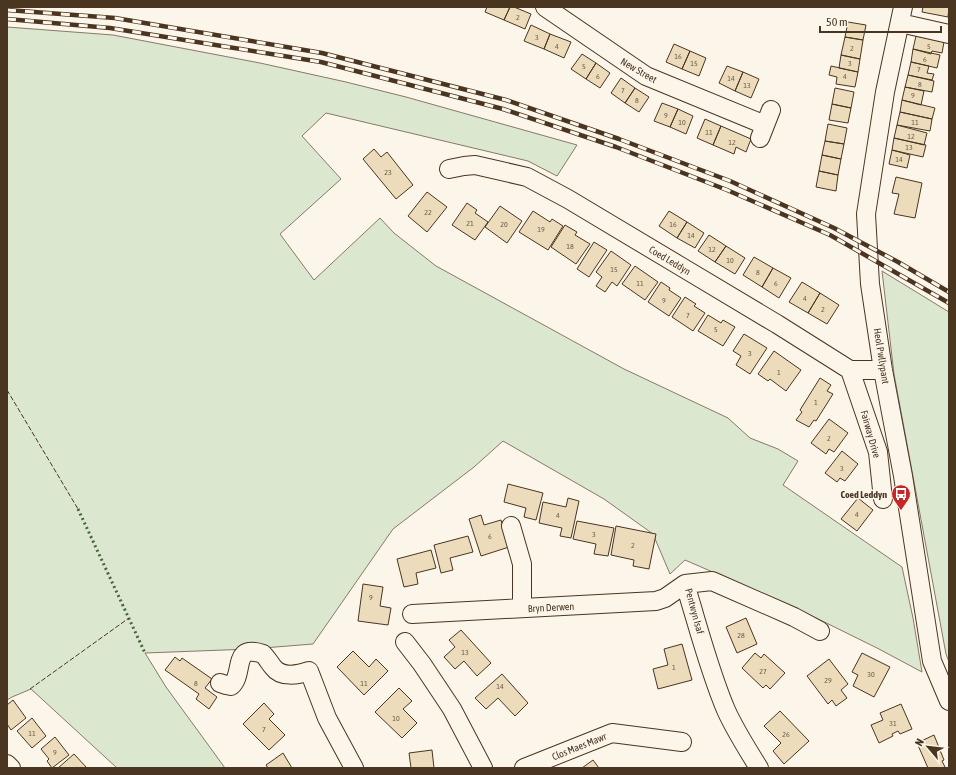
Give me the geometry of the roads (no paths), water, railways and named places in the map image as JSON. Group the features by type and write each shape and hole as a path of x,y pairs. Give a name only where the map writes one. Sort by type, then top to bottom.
{"street":[{"name":"New Street","path":"545,7 646,76 765,124"},
{"path":"902,15 949,34"},
{"name":"Heol Pwllypant","path":"902,15 885,92 866,214 870,284 932,661 949,702"},
{"name":"Coed Leddyn","path":"449,169 475,165 527,177 593,214 758,312 850,370"},
{"path":"850,370 883,370"},
{"name":"Fairway Drive","path":"850,370 878,452 884,499"},
{"path":"511,526 522,564 522,608"},
{"name":"Pentwyn Isaf","path":"759,768 726,710 716,684 686,584 712,581 794,616 820,631"},
{"name":"Bryn Derwen","path":"412,614 656,602 665,598 686,584"},
{"path":"405,642 422,664 452,709 483,768"},
{"path":"220,683 226,686 231,686 235,682 240,658 250,651 263,654 268,658 273,668 279,673 295,674 309,671 328,718 354,768"},
{"name":"Clos Maes Mawr","path":"524,768 612,733 682,742"},
{"path":"7,764 11,768"}],"railway":[{"path":"7,10 115,18 322,53 506,100 619,139 730,181 834,228 898,262 949,292"},
{"path":"7,19 110,28 321,62 503,109 616,147 727,190 830,235 949,303"}],"place":[{"name":"Coed Leddyn","path":"901,511"}]}
